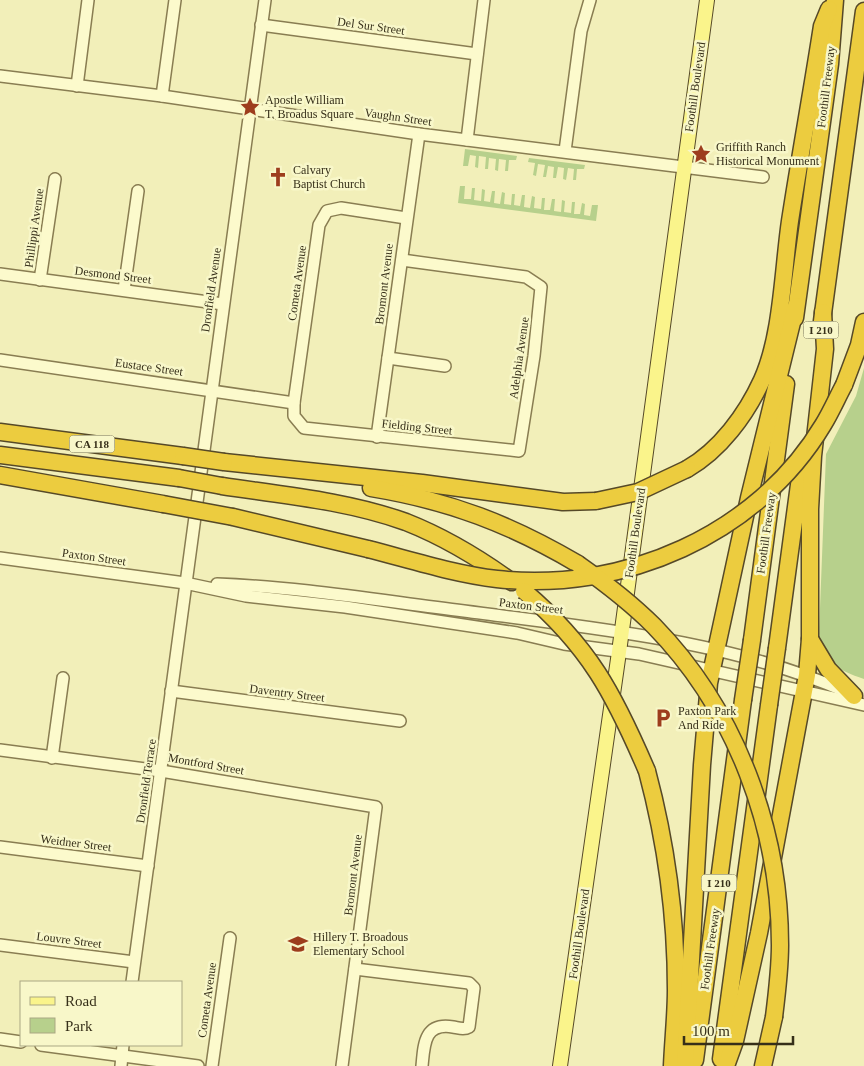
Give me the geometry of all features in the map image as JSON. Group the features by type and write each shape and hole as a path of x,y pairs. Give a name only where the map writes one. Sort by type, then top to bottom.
{"highway":[{"name":"Foothill Freeway","path":"694,1066 830,64 834,0"},
{"path":"224,462 422,483 563,502 596,501 638,492 687,469 702,459 737,424 762,380 775,335 790,220 822,26 834,0"},
{"name":"Foothill Freeway","path":"720,1066 864,11"},
{"path":"685,1066 702,765 712,671 748,498 796,306"},
{"path":"726,1066 735,1041 759,933 805,683 810,639 810,509 813,456 825,349 823,312"},
{"path":"0,475 233,517 462,573 497,579 526,581 559,581 586,578 652,562 693,545 724,526 762,497 793,466 823,426 844,385 859,345 864,322"},
{"name":"CA 118","path":"0,432 224,462"},
{"path":"0,455 180,478 338,504 406,522 477,558 524,591 558,622 586,654 616,702 647,771 660,823 670,892 676,990 672,1066"},
{"path":"224,462 438,502 486,517 537,540 578,564 631,606 675,650 711,700 734,739 749,775 762,815 774,874 780,946 774,1017 764,1066"},
{"path":"810,639 828,668 861,701"}],"main road":[{"name":"Foothill Boulevard","path":"560,1066 622,632 707,0"}],"street":[{"path":"77,86 88,0"},
{"path":"162,96 175,0"},
{"name":"Dronfield Avenue","path":"185,583 265,0"},
{"path":"467,140 484,0"},
{"path":"566,152 581,31 590,0"},
{"name":"Del Sur Street","path":"261,25 477,54"},
{"name":"Vaughn Street","path":"0,76 162,96 419,134 763,177"},
{"name":"Bromont Avenue","path":"377,437 419,134"},
{"name":"Phillippi Avenue","path":"40,280 55,179"},
{"path":"124,290 138,191"},
{"name":"Cometa Avenue","path":"313,429 304,428 299,423 294,416 294,403 320,224 327,211 342,208 406,218"},
{"name":"Adelphia Avenue","path":"402,260 526,277 541,286 519,451"},
{"name":"Desmond Street","path":"0,274 223,304"},
{"path":"388,358 446,366"},
{"name":"Eustace Street","path":"0,360 294,403"},
{"name":"Fielding Street","path":"313,429 519,451"},
{"name":"Paxton Street","path":"0,558 185,583 246,596 345,607 474,626 712,671 805,683"},
{"name":"Paxton Street","path":"185,583 247,585 330,594 622,632 715,652 861,701"},
{"name":"Dronfield Terrace","path":"132,981 185,583"},
{"path":"52,758 63,678"},
{"name":"Daventry Street","path":"171,692 400,721"},
{"name":"Montford Street","path":"0,750 161,771 376,807"},
{"name":"Bromont Avenue","path":"342,1066 376,807"},
{"name":"Weidner Street","path":"0,847 148,866"},
{"name":"Cometa Avenue","path":"212,1066 230,938"},
{"name":"Louvre Street","path":"0,945 134,962"},
{"path":"355,969 469,983 474,988 469,1027 465,1029 444,1025 429,1033 425,1039 422,1066"},
{"path":"0,1039 20,1042"},
{"path":"49,1046 198,1066"}],"green space":[{"path":"465,149 517,156 516,160 509,160 508,171 505,171 506,160 499,159 498,171 495,170 496,159 489,158 488,169 485,169 486,157 479,156 478,168 475,167 476,156 470,155 468,166 463,166"},
{"path":"529,158 585,165 584,169 577,169 576,180 573,180 574,169 568,168 566,180 563,179 564,168 558,167 556,178 553,178 554,167 548,166 546,177 543,177 545,165 538,164 536,176 533,175 535,163 528,162"},
{"path":"460,186 465,186 464,199 471,199 472,188 475,188 474,200 481,201 482,189 485,190 484,201 490,202 492,191 495,191 494,203 500,204 502,192 505,193 504,204 511,205 512,194 515,194 514,205 520,206 522,195 525,195 524,207 530,208 532,196 535,197 534,208 541,209 542,198 545,198 544,210 550,210 552,199 555,199 554,211 561,212 562,200 565,201 564,212 571,213 572,202 575,202 574,214 580,214 582,203 585,204 584,215 590,216 592,205 598,205 596,221 458,203"},
{"path":"864,368 864,679 840,668 829,659 824,652 819,634 826,454 856,396"}],"place":[{"name":"Apostle William T. Broadus Square","path":"250,107"},
{"name":"Griffith Ranch Historical Monument","path":"701,154"},
{"name":"Calvary Baptist Church","path":"278,177"},
{"name":"Paxton Park And Ride","path":"663,718"},
{"name":"Hillery T. Broadous Elementary School","path":"298,944"}]}
